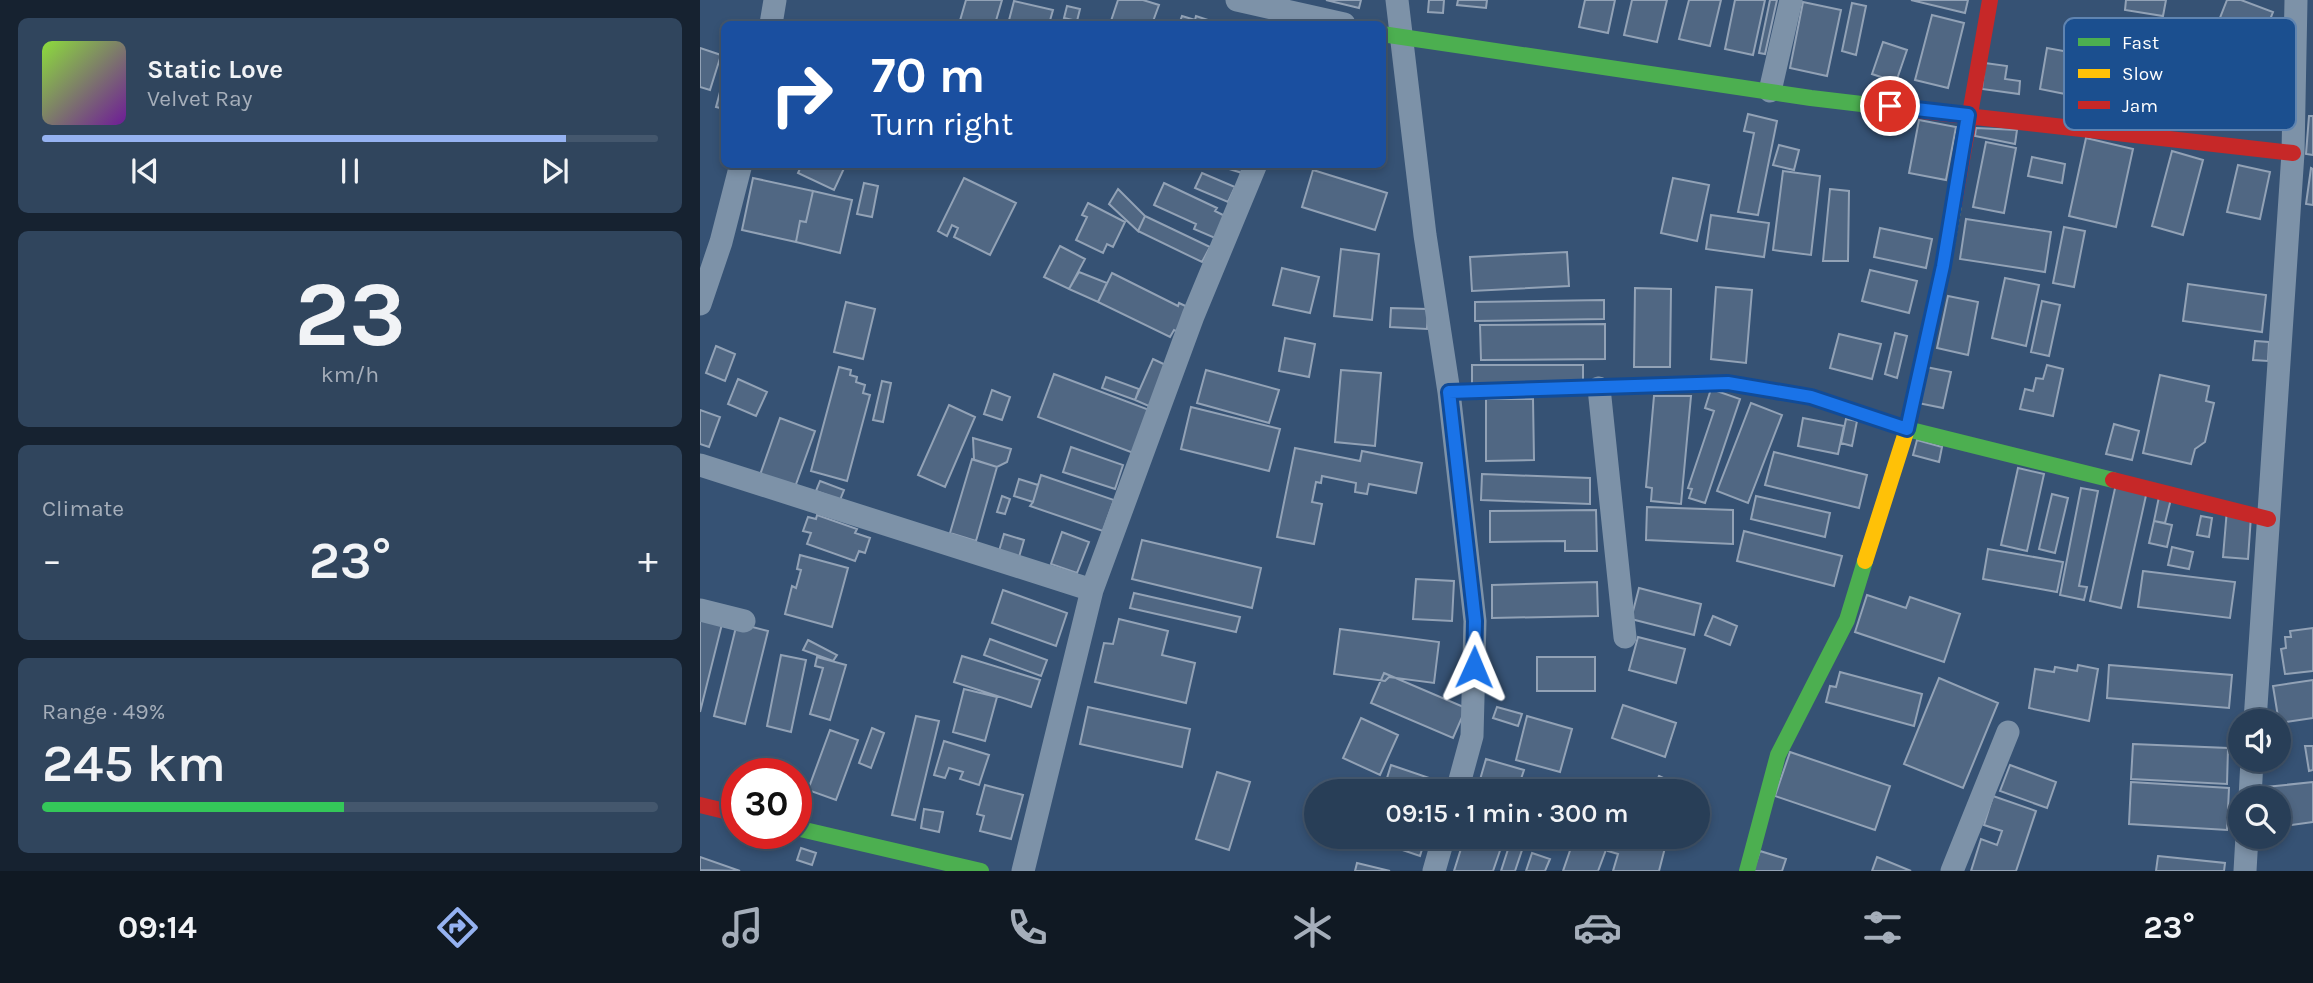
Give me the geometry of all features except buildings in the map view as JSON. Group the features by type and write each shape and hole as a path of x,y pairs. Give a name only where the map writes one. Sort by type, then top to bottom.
{"street":[{"path":"772,21 775,0"},
{"path":"1237,0 1316,21"},
{"path":"1397,0 1392,36 1449,392 1475,621 1472,736 1460,779"},
{"path":"1770,91 1791,0"},
{"path":"1747,871 1779,755 1847,620 1907,429 1943,266 1990,0"},
{"path":"2256,709 2294,153 2303,107 2296,0"},
{"path":"1392,36 1770,91 2064,126"},
{"path":"2097,130 2294,153"},
{"path":"700,304 721,242 740,168"},
{"path":"1023,871 1092,590 1193,316 1254,168"},
{"path":"1449,392 1728,383 1811,397 1907,429 2268,519"},
{"path":"1600,388 1625,637"},
{"path":"700,465 1092,590"},
{"path":"700,610 744,621"},
{"path":"1952,871 2008,732"},
{"path":"700,805 721,810"},
{"path":"812,832 981,871"},
{"path":"1434,871 1440,849"},
{"path":"2245,871 2246,849"}],"traffic: fast":[{"path":"1386,35 1870,105"},
{"path":"1449,392 1728,383 1811,397 1907,429 2113,480"},
{"path":"1747,871 1778,755 1847,620 1865,561"},
{"path":"812,832 981,871"}],"traffic: slow":[{"path":"1865,561 1907,429 1954,205"}],"traffic: jam":[{"path":"1954,205 1990,0"},
{"path":"1870,105 2064,127"},
{"path":"2090,130 2293,153"},
{"path":"2113,480 2268,519"},
{"path":"700,805 721,810"}],"route":[{"path":"1474,667 1475,621 1449,392 1728,383 1811,397 1907,429 1943,266 1968,115 1890,106"}]}
